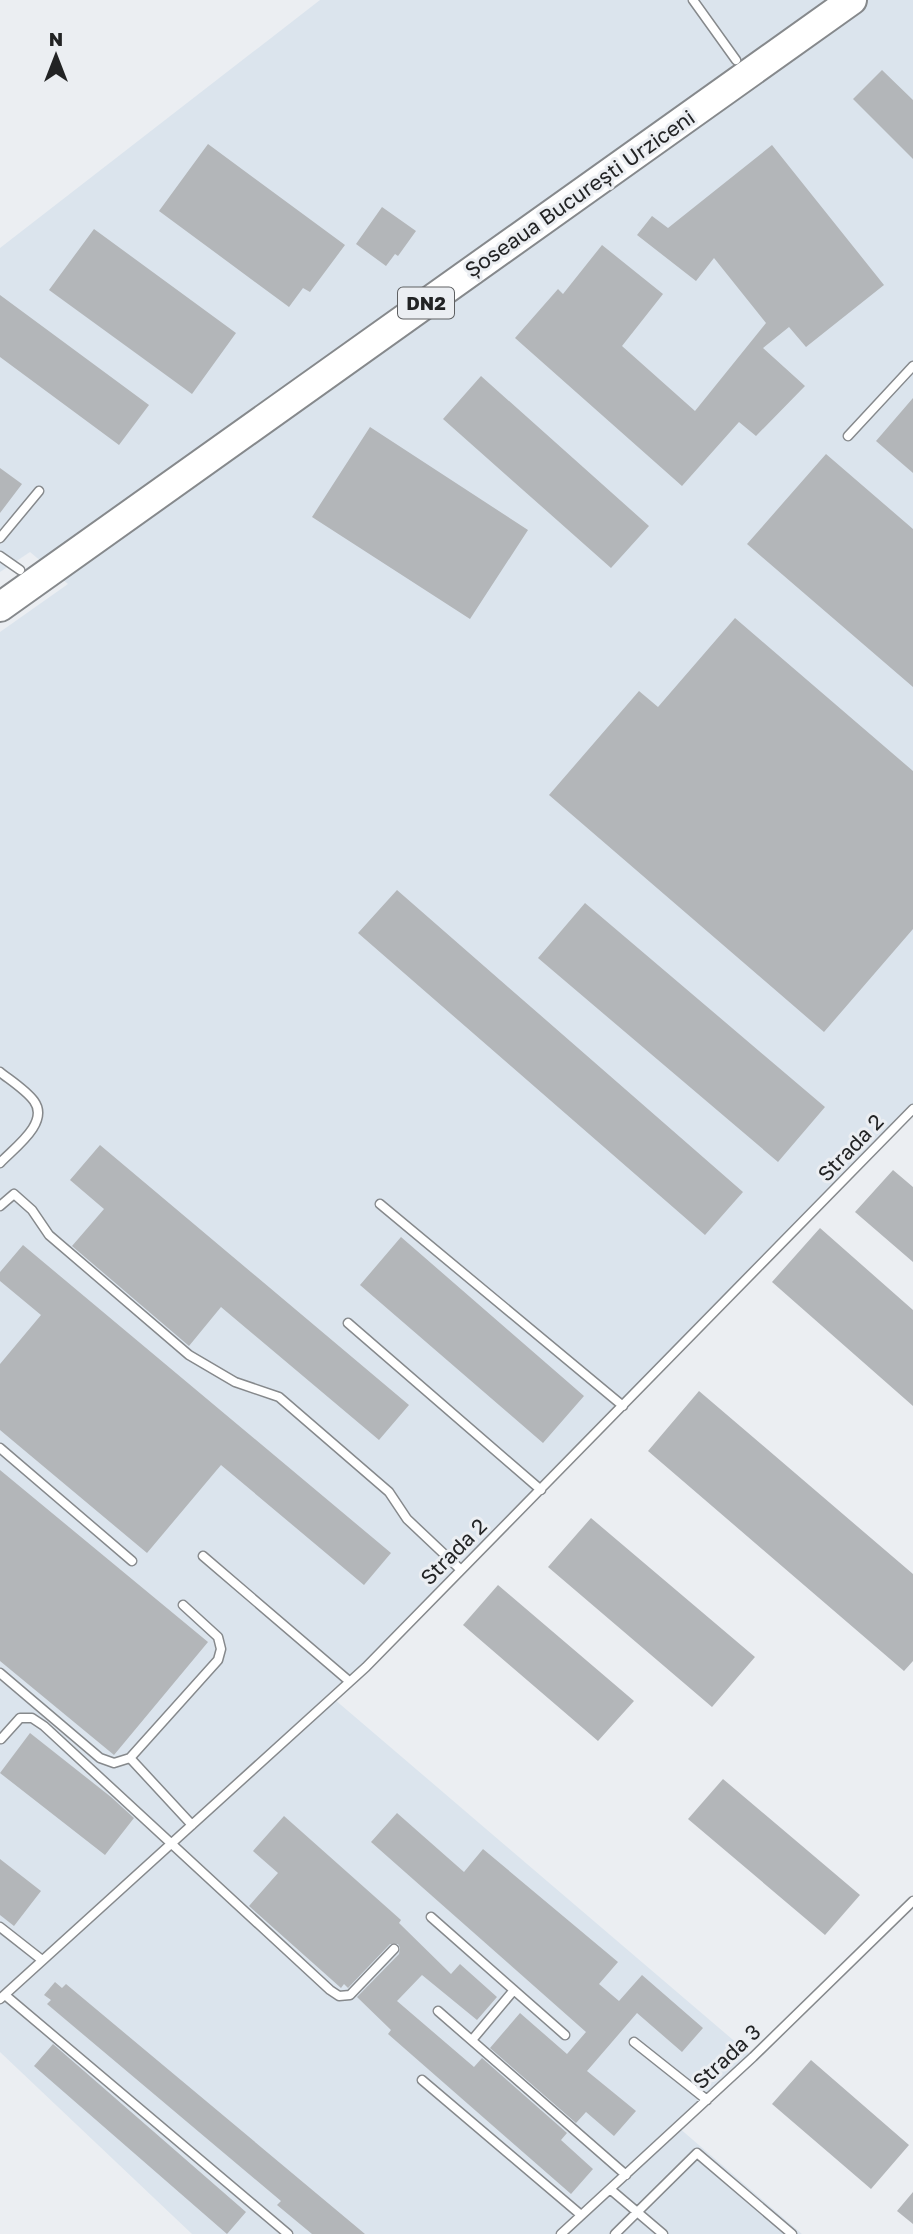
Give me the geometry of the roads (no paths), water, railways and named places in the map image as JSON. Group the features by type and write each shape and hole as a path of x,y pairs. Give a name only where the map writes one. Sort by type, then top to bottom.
{"highway":[{"name":"Șoseaua București Urziceni","path":"7,570 820,0"},
{"name":"Șoseaua București Urziceni","path":"0,607 852,0"}],"lane":[{"path":"693,0 736,60"},
{"path":"848,436 913,366"},
{"path":"0,538 39,491"},
{"path":"0,1072 34,1101 38,1114 37,1124 0,1163"},
{"name":"Strada 2","path":"2,1997 349,1681 541,1490 913,1109"},
{"path":"0,1206 14,1194 32,1210 49,1235 189,1355 235,1382 279,1397 389,1492 407,1519 461,1570"},
{"path":"380,1204 623,1406"},
{"path":"348,1323 541,1490"},
{"path":"0,1448 132,1561"},
{"path":"203,1556 349,1681"},
{"path":"0,1673 100,1758 114,1763 130,1758 218,1660 218,1637 183,1605"},
{"path":"1,1739 20,1718 32,1718 339,1996 350,1994 394,1949"},
{"path":"130,1758 192,1825"},
{"name":"Strada 3","path":"561,2234 707,2100 913,1901"},
{"path":"431,1917 565,2035"},
{"path":"0,1927 42,1960"},
{"path":"472,2040 514,1990"},
{"path":"2,1997 288,2234"},
{"path":"438,2011 626,2175"},
{"path":"634,2042 707,2100"},
{"path":"422,2080 581,2215"},
{"path":"615,2234 697,2153 792,2234"},
{"path":"610,2189 663,2234"}]}
